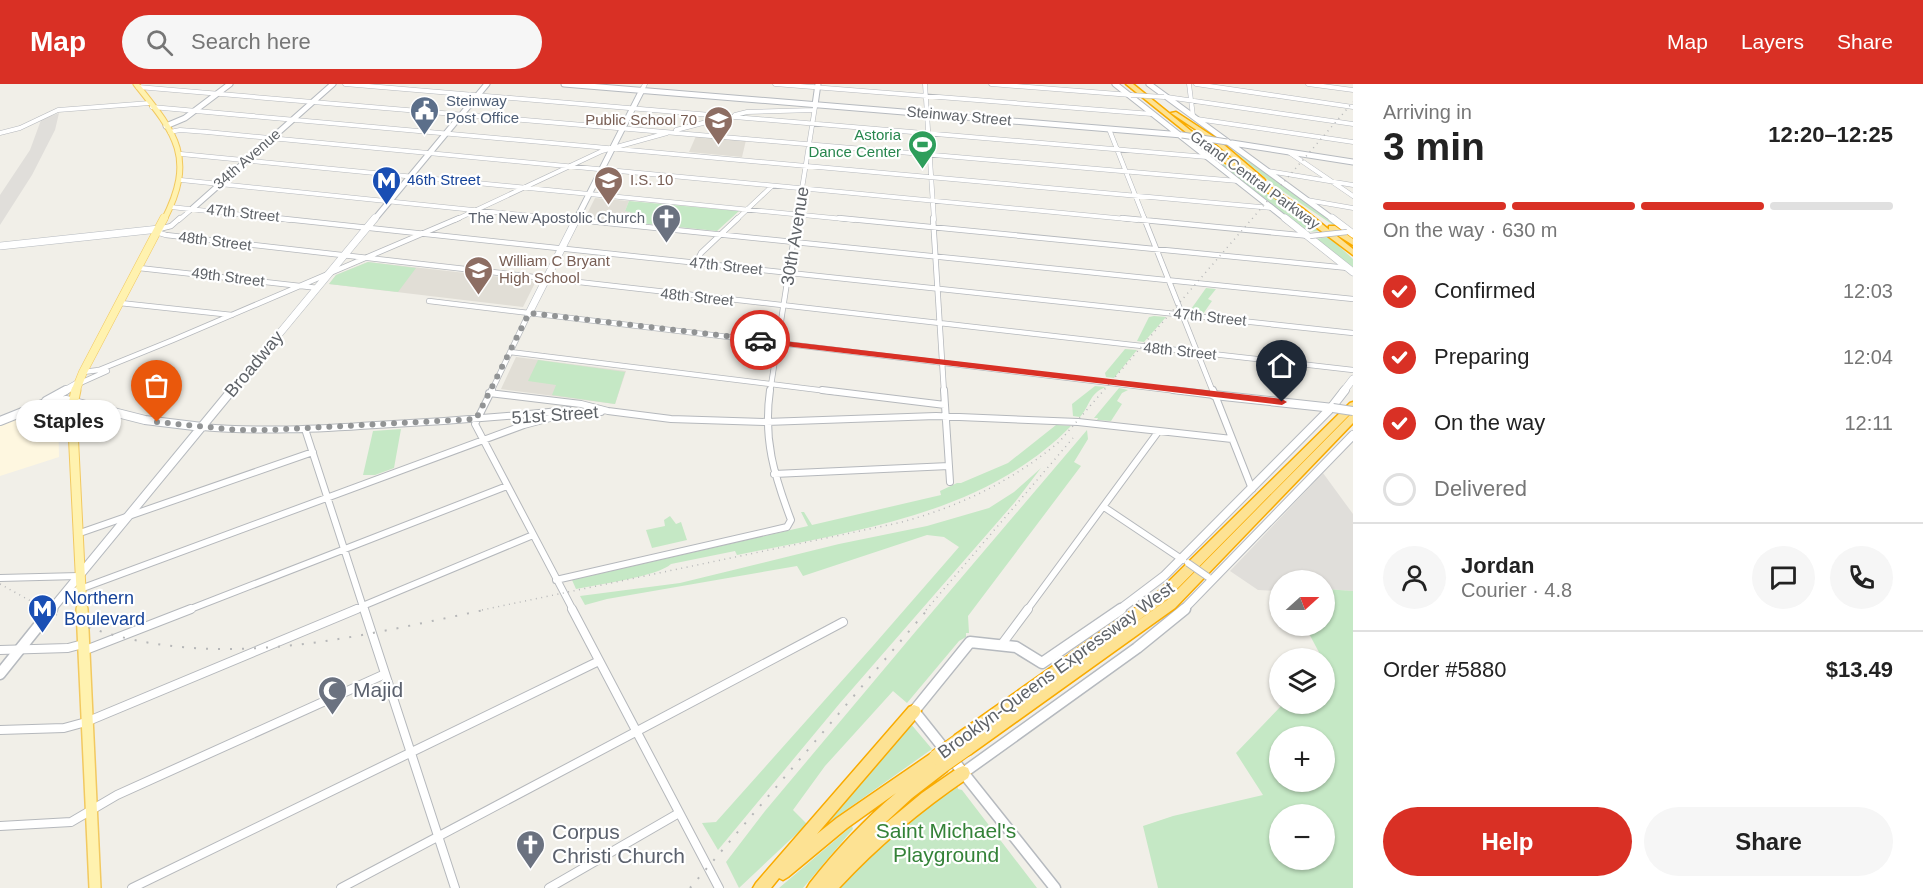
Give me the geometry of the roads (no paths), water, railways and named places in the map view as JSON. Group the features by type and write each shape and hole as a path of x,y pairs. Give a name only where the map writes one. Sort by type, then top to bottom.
{"highway":[{"name":"Grand Central Parkway","path":"1128,84 1224,160 1353,245"},
{"name":"Grand Central Parkway","path":"1134,90 1147,93 1215,140 1267,184 1331,231"},
{"path":"1331,231 1353,255"},
{"path":"1277,482 1337,416 1353,393"},
{"name":"Brooklyn-Queens Expressway West","path":"963,745 1161,597 1353,405"},
{"name":"Brooklyn-Queens Expressway West","path":"763,888 830,832 963,745 1171,603 1353,417"},
{"path":"763,888 914,711"},
{"name":"Brooklyn-Queens Expressway West","path":"815,888 872,822 939,761"},
{"path":"829,888 889,828 923,799 963,773"}],"main road":[{"path":"95,888 76,534 71,422 73,401 77,384 139,268 156,231 171,207 181,180 181,154 168,129 137,85"},
{"name":"Broadway","path":"202,427 330,273"}],"street":[{"path":"168,129 230,84"},
{"name":"34th Avenue","path":"156,231 171,226 193,208 333,84"},
{"path":"345,84 1207,157"},
{"name":"Broadway","path":"330,273 487,84"},
{"name":"Steinway Street","path":"564,84 644,87 815,107 1180,135 1353,162"},
{"path":"775,84 1152,114"},
{"path":"925,84 950,482"},
{"path":"991,84 1134,90"},
{"path":"1115,84 1166,97 1353,124"},
{"path":"1149,84 1351,232"},
{"path":"1188,84 1195,117"},
{"path":"1196,84 1353,107"},
{"path":"1308,84 1353,90"},
{"path":"137,85 1238,181"},
{"name":"30th Avenue","path":"556,580 787,527 791,520 774,474 766,422 818,86"},
{"path":"644,87 475,424 719,888"},
{"path":"1134,90 1152,114 1309,236 1351,272"},
{"path":"0,133 20,128 60,110 151,105 1272,208"},
{"path":"83,372 103,368 427,233 613,147 747,112 815,107"},
{"path":"1195,117 1353,142"},
{"path":"168,129 1145,222 1309,236 1351,232"},
{"path":"1108,129 1252,489"},
{"path":"1290,153 1353,196"},
{"path":"181,154 1156,249 1351,272"},
{"path":"1268,171 1353,185"},
{"path":"181,180 1353,299"},
{"path":"696,263 701,253 772,186"},
{"path":"1307,200 1353,208"},
{"name":"47th Street","path":"171,207 1353,333"},
{"name":"48th Street","path":"0,246 156,231 344,256 1353,370"},
{"name":"49th Street","path":"139,268 318,288"},
{"path":"429,301 1353,411"},
{"path":"120,303 130,302 233,315"},
{"path":"0,421 40,405 77,384 154,347"},
{"path":"510,352 945,405"},
{"name":"Brooklyn-Queens Expressway West","path":"1002,644 1016,647 1031,658 1044,663 1146,592 1185,561 1332,408 1353,379"},
{"path":"489,393 581,404 608,411 680,420 766,422 947,417 1078,422 1232,440"},
{"path":"40,405 62,400 73,401"},
{"name":"51st Street","path":"73,401 132,417 237,430 305,429 476,419 578,409 608,411"},
{"path":"63,596 547,418 565,414 608,411"},
{"name":"Broadway","path":"0,674 202,427"},
{"path":"305,429 455,888"},
{"path":"1055,888 914,711 970,642 1002,644 1158,432"},
{"name":"Brooklyn-Queens Expressway West","path":"963,773 1137,648 1187,607 1211,579 1353,435"},
{"path":"76,534 313,452"},
{"path":"774,474 950,466"},
{"path":"0,650 83,648 507,486"},
{"path":"1104,507 1211,579"},
{"path":"0,730 64,728 86,722 533,535"},
{"path":"0,578 79,576"},
{"path":"341,888 843,622"},
{"path":"132,888 599,661"},
{"path":"0,826 68,823 117,795 385,674"},
{"path":"549,888 680,813"}],"railway":[{"path":"482,610 898,523 963,501 1003,481 1059,442 1353,102"},
{"path":"926,610 1073,438"},
{"path":"0,584 47,610"},
{"path":"44,609 99,631 155,644 210,649 266,648 321,642 489,609"},
{"path":"690,888 928,609"}],"place":[{"name":"Steinway Post Office","path":"425,136"},
{"name":"Public School 70","path":"718,146"},
{"name":"Astoria Dance Center","path":"922,170"},
{"name":"46th Street","path":"386,206"},
{"name":"I.S. 10","path":"609,206"},
{"name":"The New Apostolic Church","path":"666,244"},
{"name":"William C Bryant High School","path":"478,296"},
{"name":"Staples","path":"157,422"},
{"name":"Northern Boulevard","path":"43,634"},
{"name":"Majid","path":"332,716"},
{"name":"Corpus Christi Church","path":"531,870"}],"park label":[{"name":"Saint Michael's Playground","path":"946,843"}]}
